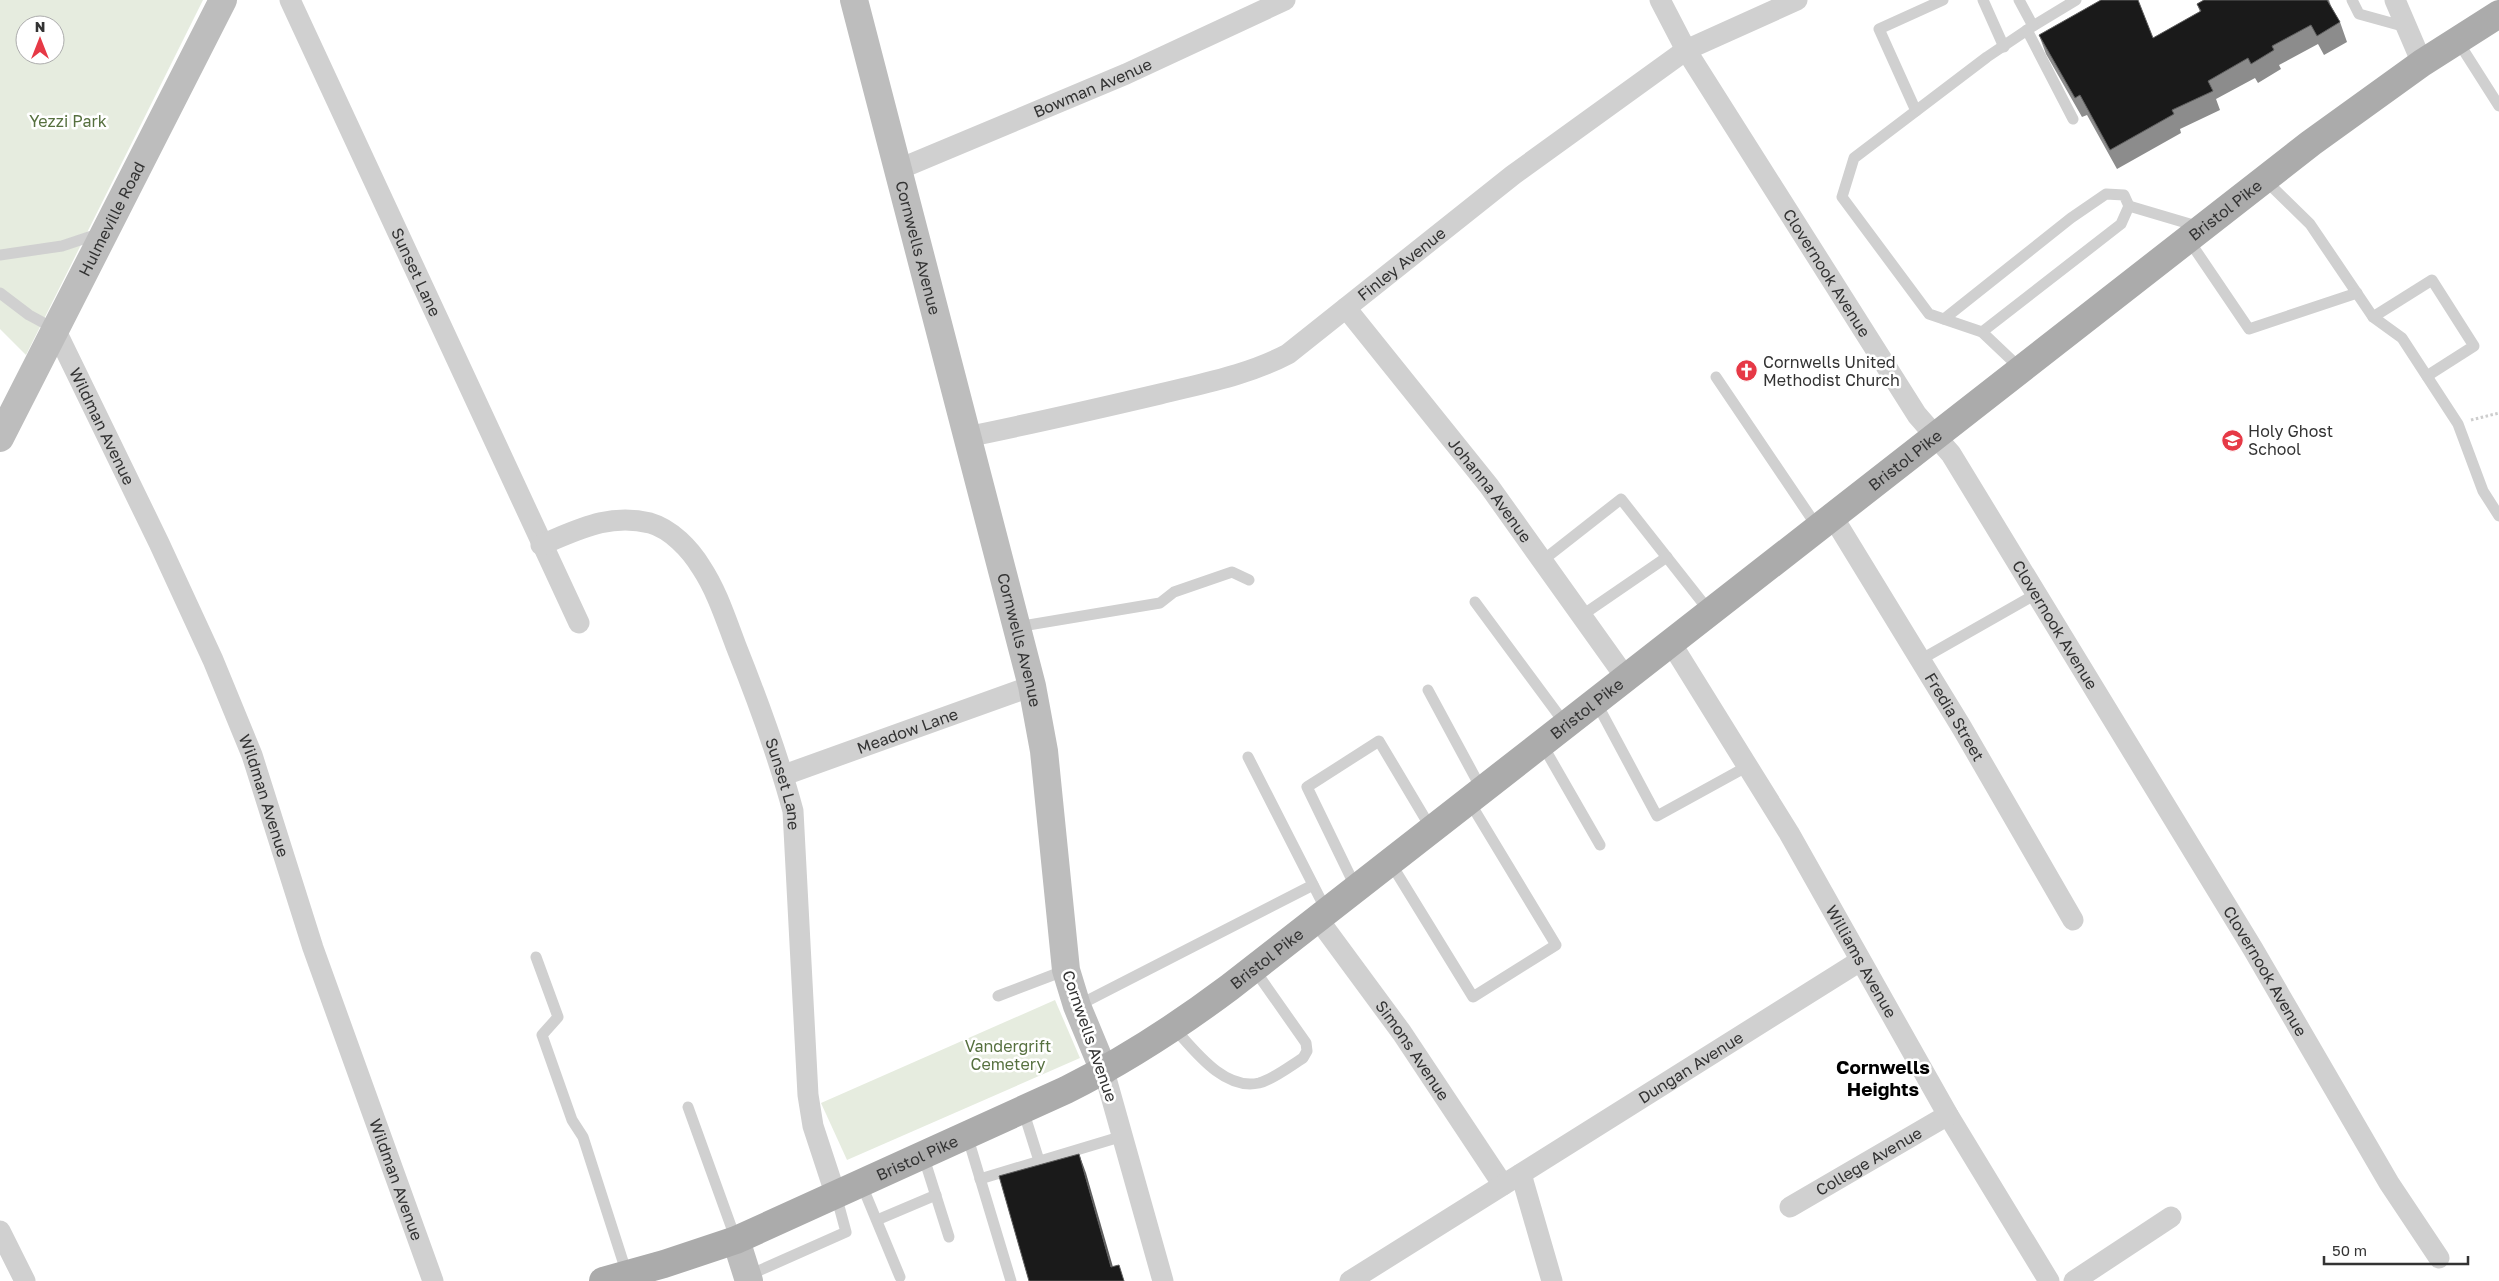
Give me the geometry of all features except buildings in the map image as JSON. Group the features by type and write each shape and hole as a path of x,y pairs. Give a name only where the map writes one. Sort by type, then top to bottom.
{"main road":[{"name":"Bristol Pike","path":"629,1277 736,1240 835,1193 1023,1110 1104,1071 1174,1028 1254,969 2264,180 2422,63 2499,14"}],"street":[{"name":"Hulmeville Road","path":"0,438 223,0"},
{"name":"Sunset Lane","path":"290,0 425,288 541,545 579,623"},
{"name":"Cornwells Avenue","path":"854,0 1032,686 1044,751 1066,970 1076,1006 1104,1071 1164,1281"},
{"name":"Bowman Avenue","path":"897,170 1126,74 1285,0"},
{"name":"Clovernook Avenue","path":"1660,0 1686,50 1912,407 1950,454 2253,950 2389,1183 2439,1258"},
{"name":"Finley Avenue","path":"966,437 1070,416 1228,377 1267,365 1288,354 1512,175 1686,50 1797,0"},
{"path":"2394,0 2422,63"},
{"name":"Johanna Avenue","path":"1346,308 1483,479 1626,678"},
{"name":"Wildman Avenue","path":"55,329 213,660 252,755 313,948 433,1281"},
{"name":"Sunset Lane","path":"541,545 586,525 600,521 627,520 657,526 667,531 685,547 701,566 715,592 759,704 784,775 794,811 810,1110 835,1193"},
{"name":"Fredia Street","path":"1825,522 1920,660 2073,920"},
{"name":"Williams Avenue","path":"1671,643 1789,833 1948,1115 2049,1281"},
{"name":"Meadow Lane","path":"784,775 1032,686"},
{"name":"Simons Avenue","path":"1323,915 1503,1185"},
{"name":"Dungan Avenue","path":"1503,1185 1860,961"},
{"name":"College Avenue","path":"1790,1207 1948,1115"},
{"path":"1521,1174 1552,1281"},
{"path":"1350,1281 1503,1185"},
{"path":"2074,1281 2171,1217"},
{"path":"0,1231 25,1281"},
{"path":"736,1240 748,1278"}],"lane":[{"path":"1916,111 1879,29 1943,0"},
{"path":"1983,0 2004,47"},
{"path":"2019,0 2072,119"},
{"path":"2021,369 1982,332 1929,314 1842,197 1854,158 1987,57 2076,0"},
{"path":"2352,0 2359,14 2406,27"},
{"path":"2457,40 2499,106"},
{"path":"2264,180 2310,224 2373,317 2402,338 2458,424 2483,491 2499,516"},
{"path":"1944,319 2071,218 2106,194 2124,195 2130,206 2195,233 2249,329 2356,293"},
{"path":"1982,332 2121,224 2130,206"},
{"path":"0,255 62,246 105,232"},
{"path":"2373,317 2432,280 2474,346 2427,376"},
{"path":"0,293 29,315 55,329"},
{"path":"1716,377 1825,522"},
{"path":"1542,561 1621,499 1710,612"},
{"path":"1582,616 1667,558"},
{"path":"1016,628 1160,603 1174,592 1232,572 1249,580"},
{"path":"1920,660 2036,594"},
{"path":"1475,602 1566,725"},
{"path":"1390,862 1473,997 1556,945 1475,796 1428,690"},
{"path":"1596,702 1657,816 1748,766"},
{"path":"1356,889 1308,787 1379,741 1432,830"},
{"path":"1542,744 1600,845"},
{"path":"1248,757 1313,885 1323,915"},
{"path":"1076,1006 1313,885"},
{"path":"536,957 558,1017 542,1035 572,1120 583,1136 629,1277"},
{"path":"1174,1028 1198,1055 1229,1080 1248,1084 1260,1082 1303,1058 1308,1051 1306,1043 1254,969"},
{"path":"998,996 1066,970"},
{"path":"688,1107 736,1240"},
{"path":"1023,1110 1045,1180"},
{"path":"967,1135 1011,1281"},
{"path":"980,1179 1123,1136"},
{"path":"923,1155 949,1237"},
{"path":"861,1183 900,1276"},
{"path":"748,1278 846,1232 835,1193"},
{"path":"877,1220 936,1195"}],"path":[{"path":"2458,424 2499,413"}],"green space":[{"name":"Yezzi Park","path":"0,0 203,0 26,355 0,329"},
{"name":"Vandergrift Cemetery","path":"1055,1000 1080,1058 847,1160 821,1103"}],"place":[{"name":"Cornwells United Methodist Church","path":"1747,371"},
{"name":"Holy Ghost School","path":"2232,440"}],"district":[{"name":"Cornwells Heights","path":"1883,1078"}]}
